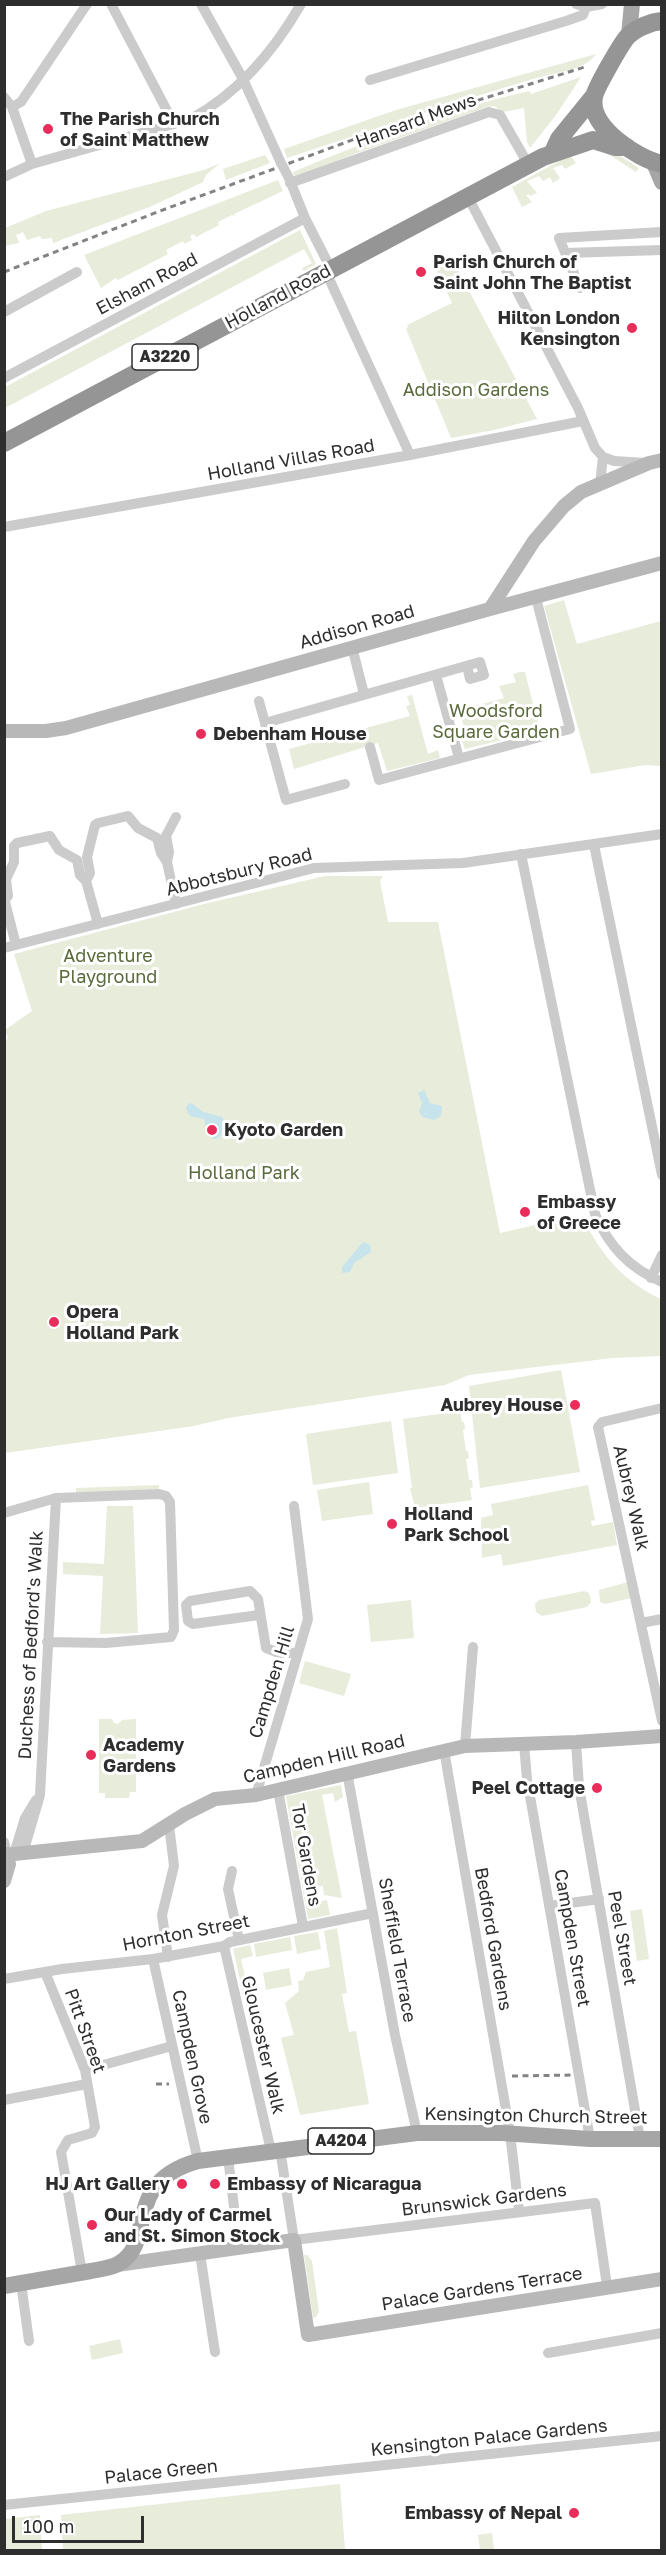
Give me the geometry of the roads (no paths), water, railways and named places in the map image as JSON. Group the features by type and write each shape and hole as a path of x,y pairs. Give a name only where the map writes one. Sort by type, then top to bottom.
{"highway":[{"path":"629,35 651,22 662,21"},
{"name":"A3220","path":"629,35 594,96 598,121 627,147 658,163"},
{"name":"Holland Road","path":"552,152 559,139 594,96"},
{"name":"Holland Road","path":"4,443 552,152 593,140 615,147 627,147"}],"main road":[{"path":"629,35 633,6"},
{"path":"658,163 662,182"},
{"name":"Kensington Church Street","path":"117,2265 132,2251 148,2200 155,2186 173,2170 198,2161 417,2133 510,2133 590,2139 662,2139"},
{"path":"13,2284 117,2265"}],"street":[{"path":"12,107 21,102 87,4"},
{"path":"111,4 174,124"},
{"path":"201,4 243,79 410,455"},
{"path":"4,177 32,164 174,124 207,110 259,64 301,4"},
{"path":"566,21 570,14 569,4"},
{"path":"370,80 566,21 584,15 581,6 602,4"},
{"path":"4,97 12,107 32,164"},
{"name":"Hansard Mews","path":"289,180 337,167 494,112 500,115 528,164"},
{"path":"468,197 595,448 603,457 623,462 655,461"},
{"name":"Elsham Road","path":"4,378 304,218"},
{"path":"580,288 559,238 662,232"},
{"path":"566,253 662,250"},
{"path":"4,312 77,272"},
{"name":"Holland Villas Road","path":"4,527 410,455 583,421"},
{"path":"600,484 603,457"},
{"path":"490,609 550,520 581,492 655,461"},
{"name":"Addison Road","path":"4,731 46,731 66,728 662,563"},
{"path":"370,747 379,780 570,729 536,598"},
{"path":"352,647 364,694"},
{"path":"265,723 467,666"},
{"path":"436,675 459,759"},
{"path":"259,701 286,800 345,784"},
{"path":"98,924 86,880 80,875 82,859 95,825 128,816 138,828 162,837"},
{"path":"176,817 162,837 161,853 166,862 176,904"},
{"path":"662,834 521,854 595,1214 615,1250 629,1263 656,1280 662,1255"},
{"path":"16,945 5,902 8,896 5,879 14,862 14,846 17,843 50,836 59,850 82,859"},
{"path":"594,844 662,1175"},
{"name":"Abbotsbury Road","path":"4,948 314,868 456,863 521,854"},
{"name":"Aubrey Walk","path":"662,1408 599,1424 598,1427 660,1702 662,1721"},
{"path":"4,1514 56,1498 159,1494 169,1499 174,1630 171,1637 165,1640 99,1643 47,1642"},
{"name":"Duchess of Bedford's Walk","path":"11,1852 40,1795 56,1498"},
{"name":"Campden Hill","path":"256,1795 309,1611 294,1506"},
{"path":"259,1615 193,1624 188,1621 186,1605 190,1601 250,1591 257,1596 266,1648 279,1653 298,1653"},
{"path":"641,1623 662,1619"},
{"path":"465,1746 473,1647"},
{"name":"Campden Hill Road","path":"11,1852 142,1841 215,1799 256,1795 465,1746 662,1736"},
{"name":"Peel Street","path":"576,1742 579,1787 640,2139"},
{"name":"Campden Street","path":"524,1744 527,1779 590,2139"},
{"name":"Bedford Gardens","path":"444,1750 510,2133 519,2211"},
{"name":"Sheffield Terrace","path":"347,1772 395,2035 417,2133"},
{"name":"Tor Gardens","path":"278,1790 303,1926"},
{"path":"168,1957 162,1907 172,1880 174,1866 169,1825"},
{"path":"4,1881 11,1852"},
{"path":"232,1871 228,1889 239,1940"},
{"path":"549,1906 598,1899"},
{"name":"Hornton Street","path":"4,1979 168,1957 224,1946 239,1940 303,1926 374,1913"},
{"name":"Gloucester Walk","path":"224,1946 276,2150 294,2240"},
{"name":"Campden Grove","path":"153,1959 198,2161"},
{"name":"Pitt Street","path":"45,1972 84,2070 95,2131 68,2140 61,2152 82,2272"},
{"path":"84,2070 172,2046"},
{"path":"4,2100 87,2084"},
{"path":"228,2157 234,2208"},
{"name":"Brunswick Gardens","path":"294,2240 595,2203 607,2286"},
{"path":"117,2265 294,2240"},
{"name":"Palace Gardens Terrace","path":"294,2240 308,2335 662,2279"},
{"path":"200,2254 215,2352"},
{"path":"13,2284 29,2341"},
{"path":"548,2353 662,2333"},
{"name":"Kensington Palace Gardens","path":"321,2473 662,2436"},
{"name":"Palace Green","path":"4,2505 321,2473"}],"water":[{"path":"424,1090 430,1103 442,1106 441,1116 434,1120 423,1117 419,1112 422,1103 418,1093"},
{"path":"189,1103 203,1112 222,1117 227,1125 219,1138 214,1139 209,1136 204,1119 189,1114 186,1108"},
{"path":"363,1242 370,1245 371,1252 354,1263 350,1272 342,1273 342,1267"}],"railway":[{"path":"4,272 363,136 588,66"},
{"path":"512,2076 575,2075"},
{"path":"156,2084 169,2084"}],"place":[{"name":"The Parish Church of Saint Matthew","path":"48,129"},
{"name":"Parish Church of Saint John The Baptist","path":"421,272"},
{"name":"Hilton London Kensington","path":"632,328"},
{"name":"Debenham House","path":"201,734"},
{"name":"Kyoto Garden","path":"212,1130"},
{"name":"Embassy of Greece","path":"525,1212"},
{"name":"Opera Holland Park","path":"54,1322"},
{"name":"Aubrey House","path":"575,1405"},
{"name":"Holland Park School","path":"392,1524"},
{"name":"Academy Gardens","path":"91,1755"},
{"name":"Peel Cottage","path":"597,1788"},
{"name":"HJ Art Gallery","path":"182,2184"},
{"name":"Embassy of Nicaragua","path":"215,2184"},
{"name":"Our Lady of Carmel and St. Simon Stock","path":"92,2225"},
{"name":"Embassy of Nepal","path":"574,2513"}],"park label":[{"name":"Addison Gardens","path":"476,390"},
{"name":"Woodsford Square Garden","path":"496,721"},
{"name":"Adventure Playground","path":"108,966"},
{"name":"Holland Park","path":"244,1173"}]}
